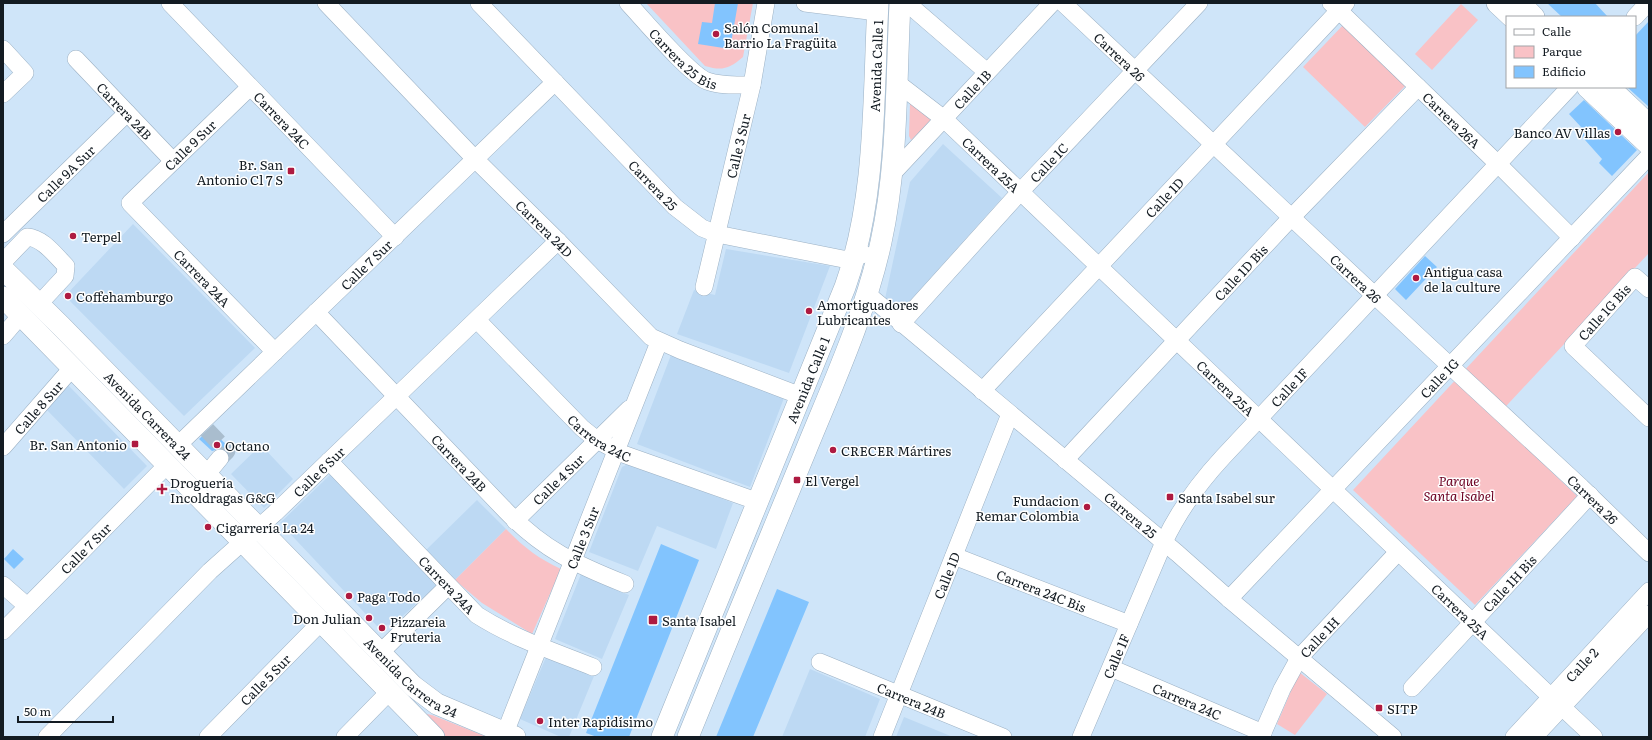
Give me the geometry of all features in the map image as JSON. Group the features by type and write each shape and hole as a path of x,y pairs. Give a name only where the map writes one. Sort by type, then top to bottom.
{"main road":[{"name":"Avenida Calle 1","path":"688,737 832,386 866,294 881,242 892,175 900,3"},
{"path":"1498,3 1511,16"},
{"path":"1520,3 1533,16"},
{"name":"Avenida Calle 1","path":"662,737 845,287 855,258 867,199 878,7"},
{"path":"1588,88 1649,145"},
{"path":"1610,88 1649,125"},
{"name":"Avenida Carrera 24","path":"3,269 39,304 172,455 250,535 380,653 413,686 427,698 462,715 510,735"},
{"name":"Avenida Carrera 24","path":"3,297 73,367 172,455 217,465 250,535 321,622 434,737"}],"street":[{"name":"Carrera 24C","path":"170,3 394,237"},
{"name":"Carrera 24D","path":"326,3 475,159 558,241 645,331 659,342 801,396"},
{"name":"Carrera 25","path":"479,3 675,207 702,228 717,234 843,259 855,258 871,250 881,242"},
{"name":"Carrera 25 Bis","path":"628,3 688,66 706,80 730,84 752,85"},
{"name":"Calle 3 Sur","path":"704,287 752,85 766,3"},
{"path":"804,3 878,7"},
{"path":"906,3 987,72"},
{"name":"Calle 1B","path":"892,175 1052,3"},
{"name":"Carrera 26","path":"1063,3 1374,295 1590,495 1649,553"},
{"name":"Calle 1C","path":"901,324 1020,192 1199,3"},
{"path":"1636,16 1648,3"},
{"name":"Carrera 26A","path":"1338,6 1572,238"},
{"name":"Calle 1D","path":"982,391 1214,144 1338,6"},
{"path":"3,49 25,73 3,94"},
{"name":"Carrera 24B","path":"76,59 174,161"},
{"name":"Calle 7 Sur","path":"3,630 172,455 204,427 275,352 555,82"},
{"name":"Carrera 25A","path":"896,82 944,119 1594,737"},
{"name":"Calle 9 Sur","path":"130,203 250,87"},
{"name":"Calle 1D Bis","path":"1065,460 1292,218 1418,87"},
{"name":"Calle 1F","path":"1082,737 1164,542 1194,490 1258,419 1569,88"},
{"name":"Calle 9A Sur","path":"3,234 127,113"},
{"name":"Calle 1G","path":"1229,599 1649,156"},
{"name":"Carrera 24A","path":"130,203 275,352"},
{"path":"3,262 27,237 35,237 66,266 65,276 39,304"},
{"name":"Calle 6 Sur","path":"47,737 210,571 329,461 558,241"},
{"name":"Calle 1G Bis","path":"1649,289 1635,277 1573,346 1649,418"},
{"name":"Carrera 25","path":"866,294 1164,542 1229,599 1394,737"},
{"name":"Carrera 24B","path":"316,312 515,520 551,550 572,562 625,584"},
{"path":"3,336 21,315"},
{"name":"Carrera 24C","path":"477,320 582,428 597,440 616,450 758,502"},
{"name":"Calle 3 Sur","path":"510,735 539,646 659,342"},
{"name":"Calle 8 Sur","path":"3,447 73,367"},
{"name":"Calle 4 Sur","path":"515,520 634,404"},
{"name":"Calle 1D","path":"882,737 1010,414"},
{"name":"Carrera 24A","path":"329,461 477,615 498,628 593,667"},
{"name":"Calle 1H Bis","path":"1412,688 1590,495"},
{"name":"Calle 1H","path":"1262,735 1282,689 1299,658 1398,552"},
{"name":"Carrera 24C Bis","path":"954,556 1129,624"},
{"path":"3,585 27,606"},
{"path":"380,653 448,586"},
{"name":"Calle 2","path":"1534,737 1556,702 1649,591"},
{"name":"Calle 2","path":"1514,737 1556,702 1649,614"},
{"name":"Calle 5 Sur","path":"208,737 321,622"},
{"name":"Carrera 24B","path":"820,662 1003,737"},
{"name":"Carrera 24C","path":"1111,668 1262,735"},
{"path":"346,737 390,692"}],"shaded area":[{"path":"943,144 1002,198 900,312 885,299 910,182"},
{"path":"133,224 255,348 184,416 65,296"},
{"path":"726,249 830,266 789,373 677,334 694,290 715,295"},
{"path":"671,355 784,398 750,487 637,444"},
{"path":"68,385 147,466 124,489 45,408"},
{"path":"261,445 293,479 264,508 231,474"},
{"path":"630,463 733,503 716,549 657,526 638,571 589,552 622,467"},
{"path":"332,473 439,583 394,624 377,626 280,523"},
{"path":"477,500 506,529 455,580 426,550"},
{"path":"581,574 629,595 602,659 555,639"},
{"path":"546,657 594,676 569,737 561,737 520,719"},
{"path":"810,669 880,699 865,737 782,737"},
{"path":"904,717 953,737 896,737"}],"green space":[{"path":"646,3 753,3 743,57 734,64 721,69 705,66"},
{"path":"1461,4 1478,20 1432,70 1415,54"},
{"path":"1345,23 1408,83 1365,127 1303,67"},
{"path":"910,103 931,117 931,121 911,140 909,136"},
{"name":"Parque Santa Isabel","path":"1649,172 1649,253 1495,418 1577,496 1475,605 1353,490"},
{"path":"506,529 532,552 561,569 532,634 482,603 455,580"},
{"path":"1299,672 1327,694 1295,735 1277,724"},
{"path":"427,714 487,737 446,737 428,718"}],"building":[{"name":"Salón Comunal Barrio La Fragüita","path":"715,3 738,3 730,49 698,44 702,22 712,23"},
{"path":"1547,3 1595,3 1607,16 1561,16"},
{"path":"1649,21 1649,107 1628,88 1636,88 1636,35"},
{"path":"1584,100 1637,150 1612,176 1599,163 1602,159 1577,131 1581,127 1569,114"},
{"name":"Antigua casa de la culture","path":"1425,256 1437,267 1406,300 1395,289"},
{"name":"Octano","path":"210,429 234,452 230,457 227,451 222,448 212,451 199,439"},
{"name":"Santa Isabel","path":"661,544 699,560 629,737 597,737 586,733"},
{"path":"13,549 24,559 14,569 4,559"},
{"name":"Santa Isabel","path":"777,589 809,602 753,737 716,737"}],"tunnel":[{"path":"207,430 227,451 220,458"}],"place":[{"name":"Salón Comunal Barrio La Fragüita","path":"716,34"},
{"name":"Banco AV Villas","path":"1618,132"},
{"name":"Br. San Antonio Cl 7 S","path":"291,171"},
{"name":"Terpel","path":"73,236"},
{"name":"Antigua casa de la culture","path":"1416,278"},
{"name":"Coffehamburgo","path":"68,296"},
{"name":"Amortiguadores Lubricantes","path":"809,311"},
{"name":"Br. San Antonio","path":"135,444"},
{"name":"Octano","path":"217,445"},
{"name":"CRECER Mártires","path":"833,450"},
{"name":"El Vergel","path":"797,480"},
{"name":"Droguería Incoldragas G&G","path":"162,489"},
{"name":"Santa Isabel sur","path":"1170,497"},
{"name":"Fundacion Remar Colombia","path":"1087,507"},
{"name":"Cigarrería La 24","path":"208,527"},
{"name":"Paga Todo","path":"349,596"},
{"name":"Don Julian","path":"369,618"},
{"name":"Santa Isabel","path":"653,620"},
{"name":"Pizzareia Fruteria","path":"382,628"},
{"name":"SITP","path":"1379,708"},
{"name":"Inter Rapidísimo","path":"540,721"}]}
